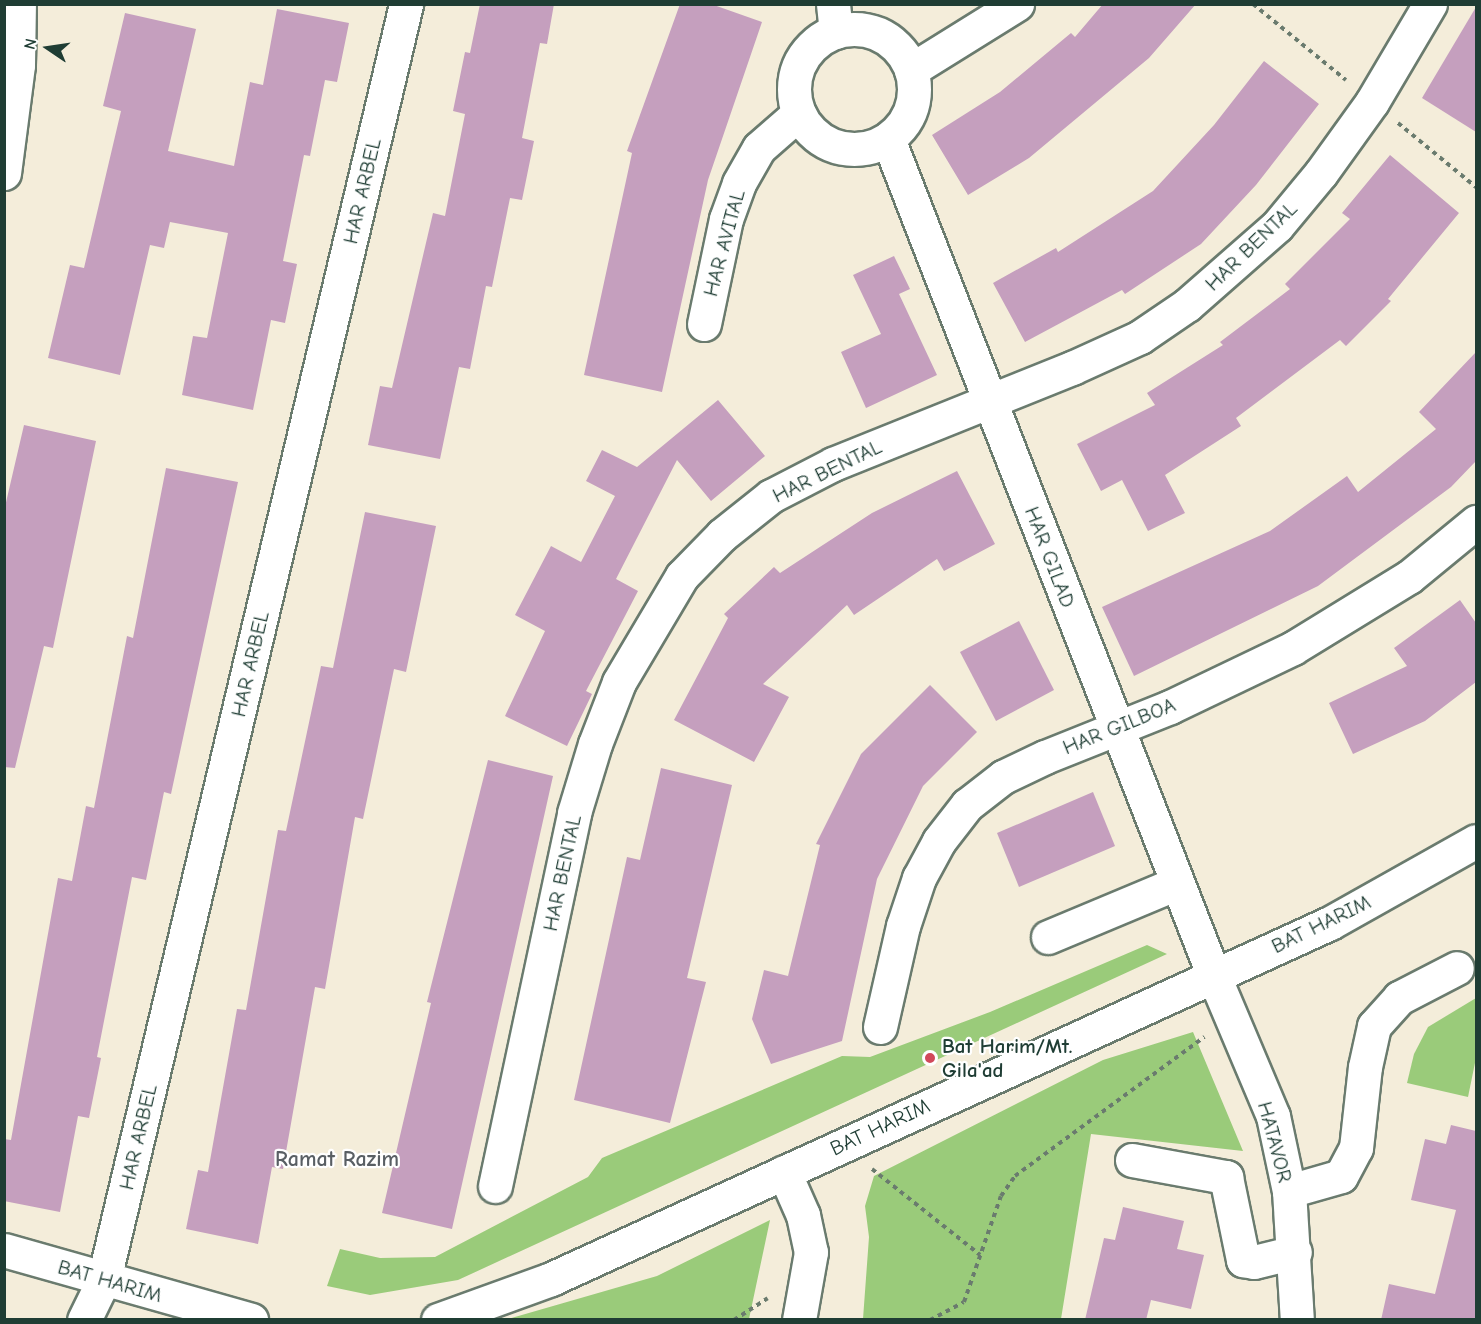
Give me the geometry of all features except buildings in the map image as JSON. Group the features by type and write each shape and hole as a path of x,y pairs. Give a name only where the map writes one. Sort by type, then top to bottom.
{"street":[{"path":"4,173 11,37 19,4"},
{"name":"HAR ARBEL","path":"84,1320 104,1279 406,4"},
{"path":"912,70 1017,4"},
{"name":"HAR BENTAL","path":"495,1186 574,813 595,744 619,682 645,633 682,576 722,535 771,496 833,465 1140,336 1238,265 1277,226 1321,174 1372,102 1430,4"},
{"path":"835,18 888,39 902,53 912,70 912,107 903,125 888,139 870,147 849,149 829,144 811,131 799,113 795,80 802,59 835,18"},
{"name":"HAR AVITAL","path":"704,324 726,219 739,183 759,148 799,113"},
{"name":"HAR GILAD","path":"888,139 1213,974"},
{"name":"HAR GILBOA","path":"879,1027 903,926 919,878 939,840 967,805 1003,777 1116,726 1170,707 1293,648 1409,577 1476,522"},
{"name":"BAT HARIM","path":"438,1320 551,1279 1213,974 1330,923 1476,841"},
{"path":"1048,937 1177,883"},
{"path":"1289,1191 1341,1176 1356,1148 1365,1067 1374,1026 1399,998 1457,968"},
{"name":"HATAVOR","path":"1213,974 1273,1116 1289,1191 1295,1252 1297,1320"},
{"path":"1132,1160 1226,1177 1243,1260 1254,1262 1295,1252"},
{"path":"784,1172 803,1215 811,1252 799,1320"},
{"name":"BAT HARIM","path":"4,1250 251,1320"}],"path":[{"path":"930,1320 964,1302 1001,1196 1015,1176 1231,1018"},
{"path":"842,1145 980,1255"}],"green space":[{"path":"1147,945 1167,954 458,1280 370,1295 327,1286 340,1249 380,1258 435,1257 588,1177 602,1158 842,1056 870,1057 990,1012"},
{"path":"1476,998 1476,1058 1468,1097 1407,1083 1414,1054 1428,1027"},
{"path":"1193,1032 1243,1151 1091,1134 1061,1319 863,1319 869,1237 865,1206 874,1176 1103,1060"},
{"path":"770,1220 749,1319 508,1319 657,1276"}],"place":[{"name":"Bat Harim/Mt. Gila'ad","path":"930,1058"}],"district":[{"name":"Ramat Razim","path":"337,1160"}]}
